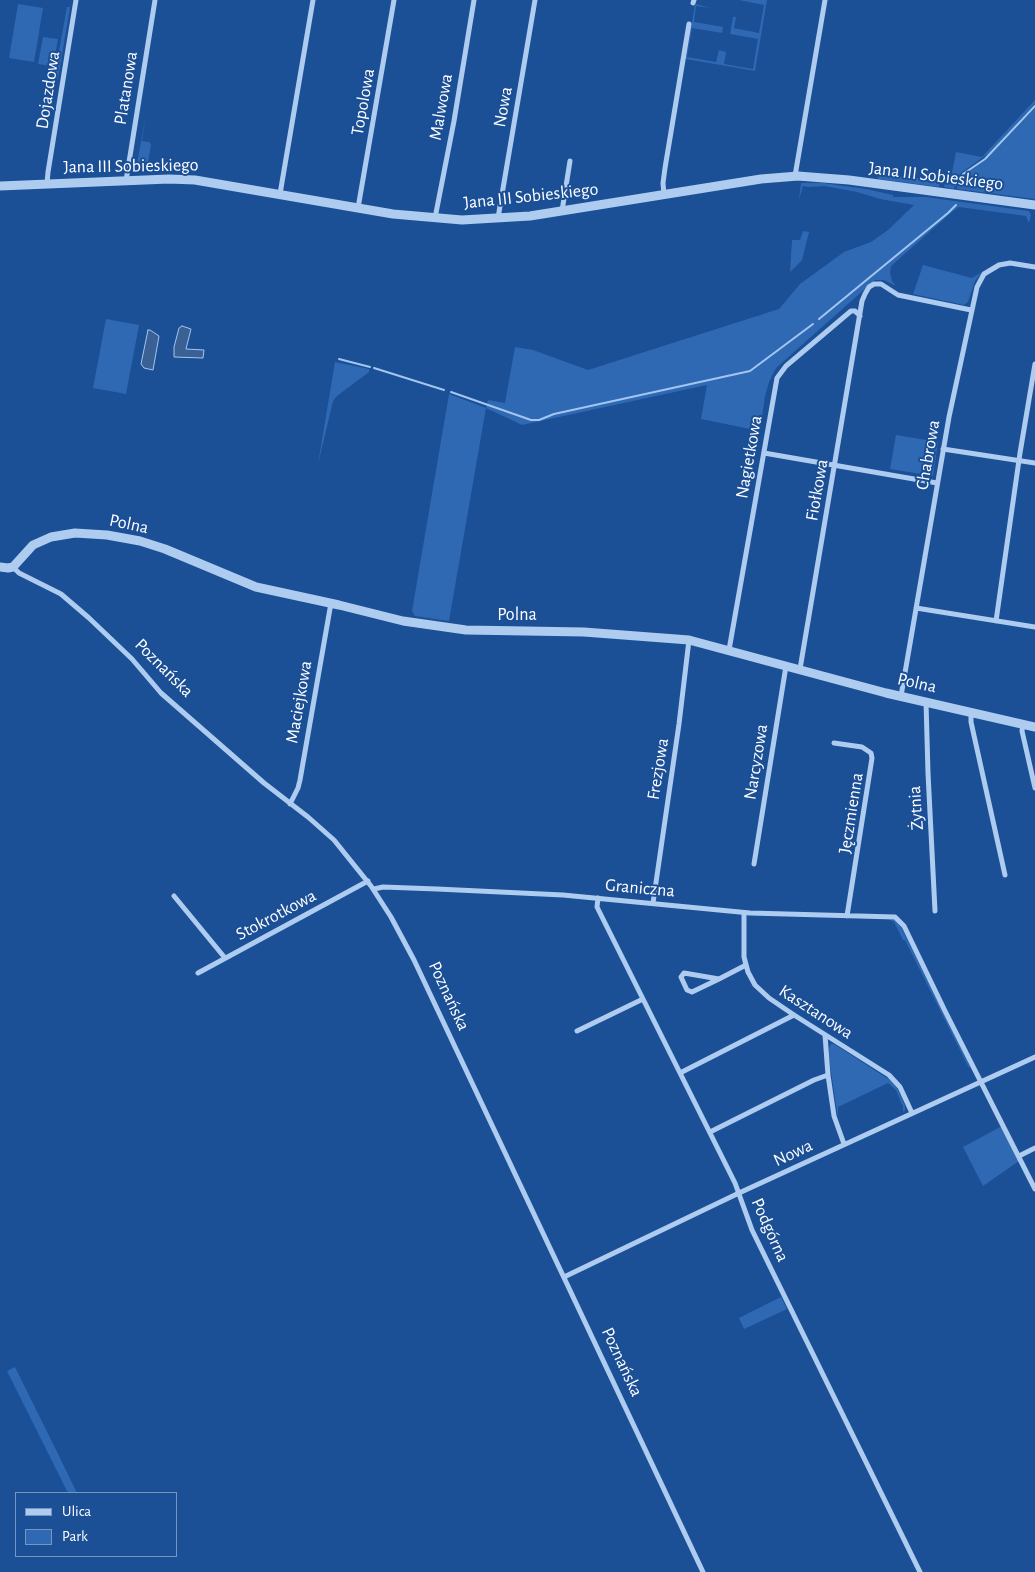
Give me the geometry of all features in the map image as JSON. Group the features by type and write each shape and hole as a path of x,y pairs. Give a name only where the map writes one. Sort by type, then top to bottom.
{"street":[{"name":"Dojazdowa","path":"48,184 48,172 76,0"},
{"name":"Platanowa","path":"126,181 155,0"},
{"path":"280,194 313,0"},
{"name":"Topolowa","path":"358,208 394,0"},
{"name":"Malwowa","path":"435,219 454,121 474,0"},
{"name":"Nowa","path":"498,219 535,0"},
{"path":"795,176 825,0"},
{"path":"664,195 665,168 689,24"},
{"path":"562,211 570,161"},
{"name":"Jana III Sobieskiego","path":"0,186 195,180 435,219 498,219 795,176 849,180 1035,205"},
{"name":"Chabrowa","path":"902,696 943,449 977,287 980,280 989,270 1004,264 1035,267"},
{"name":"Fiołkowa","path":"800,669 862,301 869,287 874,284 881,284 898,295 971,310"},
{"name":"Nagietkowa","path":"729,650 776,382 780,372 851,311 855,311 860,316"},
{"path":"996,621 1035,364"},
{"path":"943,449 1035,463"},
{"path":"764,453 937,483"},
{"name":"Polna","path":"12,566 30,548 47,538 71,533 103,534 140,541 165,549 256,587 331,603 403,622 458,630 584,632 689,640 902,696 1035,727"},
{"path":"0,567 8,568 12,566"},
{"name":"Poznańska","path":"12,566 19,573 61,594 80,610 132,659 161,693 334,840 374,889 395,923 414,960 703,1572"},
{"name":"Maciejkowa","path":"290,804 300,780 331,603"},
{"path":"916,608 1035,627"},
{"name":"Frezjowa","path":"653,903 689,640"},
{"name":"Narcyzowa","path":"754,864 786,666"},
{"name":"Żytnia","path":"926,702 928,788 935,911"},
{"path":"971,713 971,722 1005,875"},
{"path":"1022,724 1035,788"},
{"name":"Jęczmienna","path":"834,743 862,747 871,754 872,758 847,916"},
{"name":"Stokrotkowa","path":"198,974 368,881"},
{"name":"Graniczna","path":"374,889 383,887 437,888 563,894 744,913 890,916 901,922 981,1082"},
{"path":"174,896 225,958"},
{"name":"Podgórna","path":"598,898 600,913 710,1132 739,1193 752,1230 920,1572"},
{"name":"Kasztanowa","path":"744,913 746,965 752,981 759,990 893,1079 900,1087 912,1113"},
{"path":"719,978 684,973 681,977 687,990 690,992 746,965"},
{"path":"577,1031 643,999"},
{"path":"680,1073 794,1015"},
{"path":"825,1035 834,1116 844,1144"},
{"name":"Nowa","path":"564,1277 739,1193 1035,1057"},
{"path":"710,1132 814,1080 828,1075"},
{"path":"981,1082 1035,1189"},
{"path":"1019,1156 1035,1148"}],"green space":[{"path":"739,0 767,0 755,71 686,59 695,4 712,8 696,6 694,22 723,27 722,33 692,28 687,57 716,62 719,50 726,52 724,64 753,69 758,39 730,34 733,17 736,17 734,28 759,33 764,5"},
{"path":"18,4 43,8 34,62 9,58"},
{"path":"67,7 70,7 58,79 54,78"},
{"path":"43,37 58,39 53,66 38,64"},
{"path":"1035,100 1035,104 989,153 961,173 955,181 954,189 944,187 945,183 950,183 956,152 982,157"},
{"path":"1035,108 1035,199 957,189 957,182 963,174 985,160"},
{"path":"146,114 142,141 151,144 147,169 140,168 137,164"},
{"path":"878,176 919,178 940,182 939,187 878,179"},
{"path":"801,183 823,183 866,189 893,195 893,197 925,197 1029,211 1031,215 1029,223 1026,216 959,207 953,211 891,266 892,281 896,286 884,280 875,280 776,368 765,396 760,431 701,419 707,385 522,425 486,408 488,400 505,403 515,347 533,350 588,370 779,309 800,284 844,252 871,242 888,230 914,205 824,186 803,186 799,200"},
{"path":"803,231 809,232 802,260 790,272 792,240 800,240"},
{"path":"923,265 972,278 982,272 975,281 968,302 964,305 913,294"},
{"path":"106,319 139,325 126,394 93,388"},
{"path":"335,362 369,369 369,372 333,401 318,464"},
{"path":"449,394 486,408 449,621 415,616 412,611"},
{"path":"896,435 938,442 933,476 890,469"},
{"path":"888,919 895,920 901,927 969,1068 905,940 903,940 894,922"},
{"path":"831,1044 834,1044 890,1080 897,1088 905,1110 903,1112 903,1107 896,1090 888,1083 838,1107 838,1118 830,1065 829,1048"},
{"path":"1002,1126 1019,1161 983,1186 963,1147"},
{"path":"781,1297 787,1309 744,1329 739,1318"},
{"path":"15,1367 77,1492 68,1492 7,1371"}],"shaded area":[{"path":"182,326 191,329 186,349 204,350 203,358 174,357 174,347 179,328"},
{"path":"148,330 159,336 153,370 144,368 141,364"}],"waterway":[{"path":"955,185 963,174 985,159 1035,106"},
{"path":"819,319 956,205"},
{"path":"451,392 531,420 539,420 554,414 750,371 813,324"},
{"path":"339,359 370,367"},
{"path":"374,368 444,390"}]}
